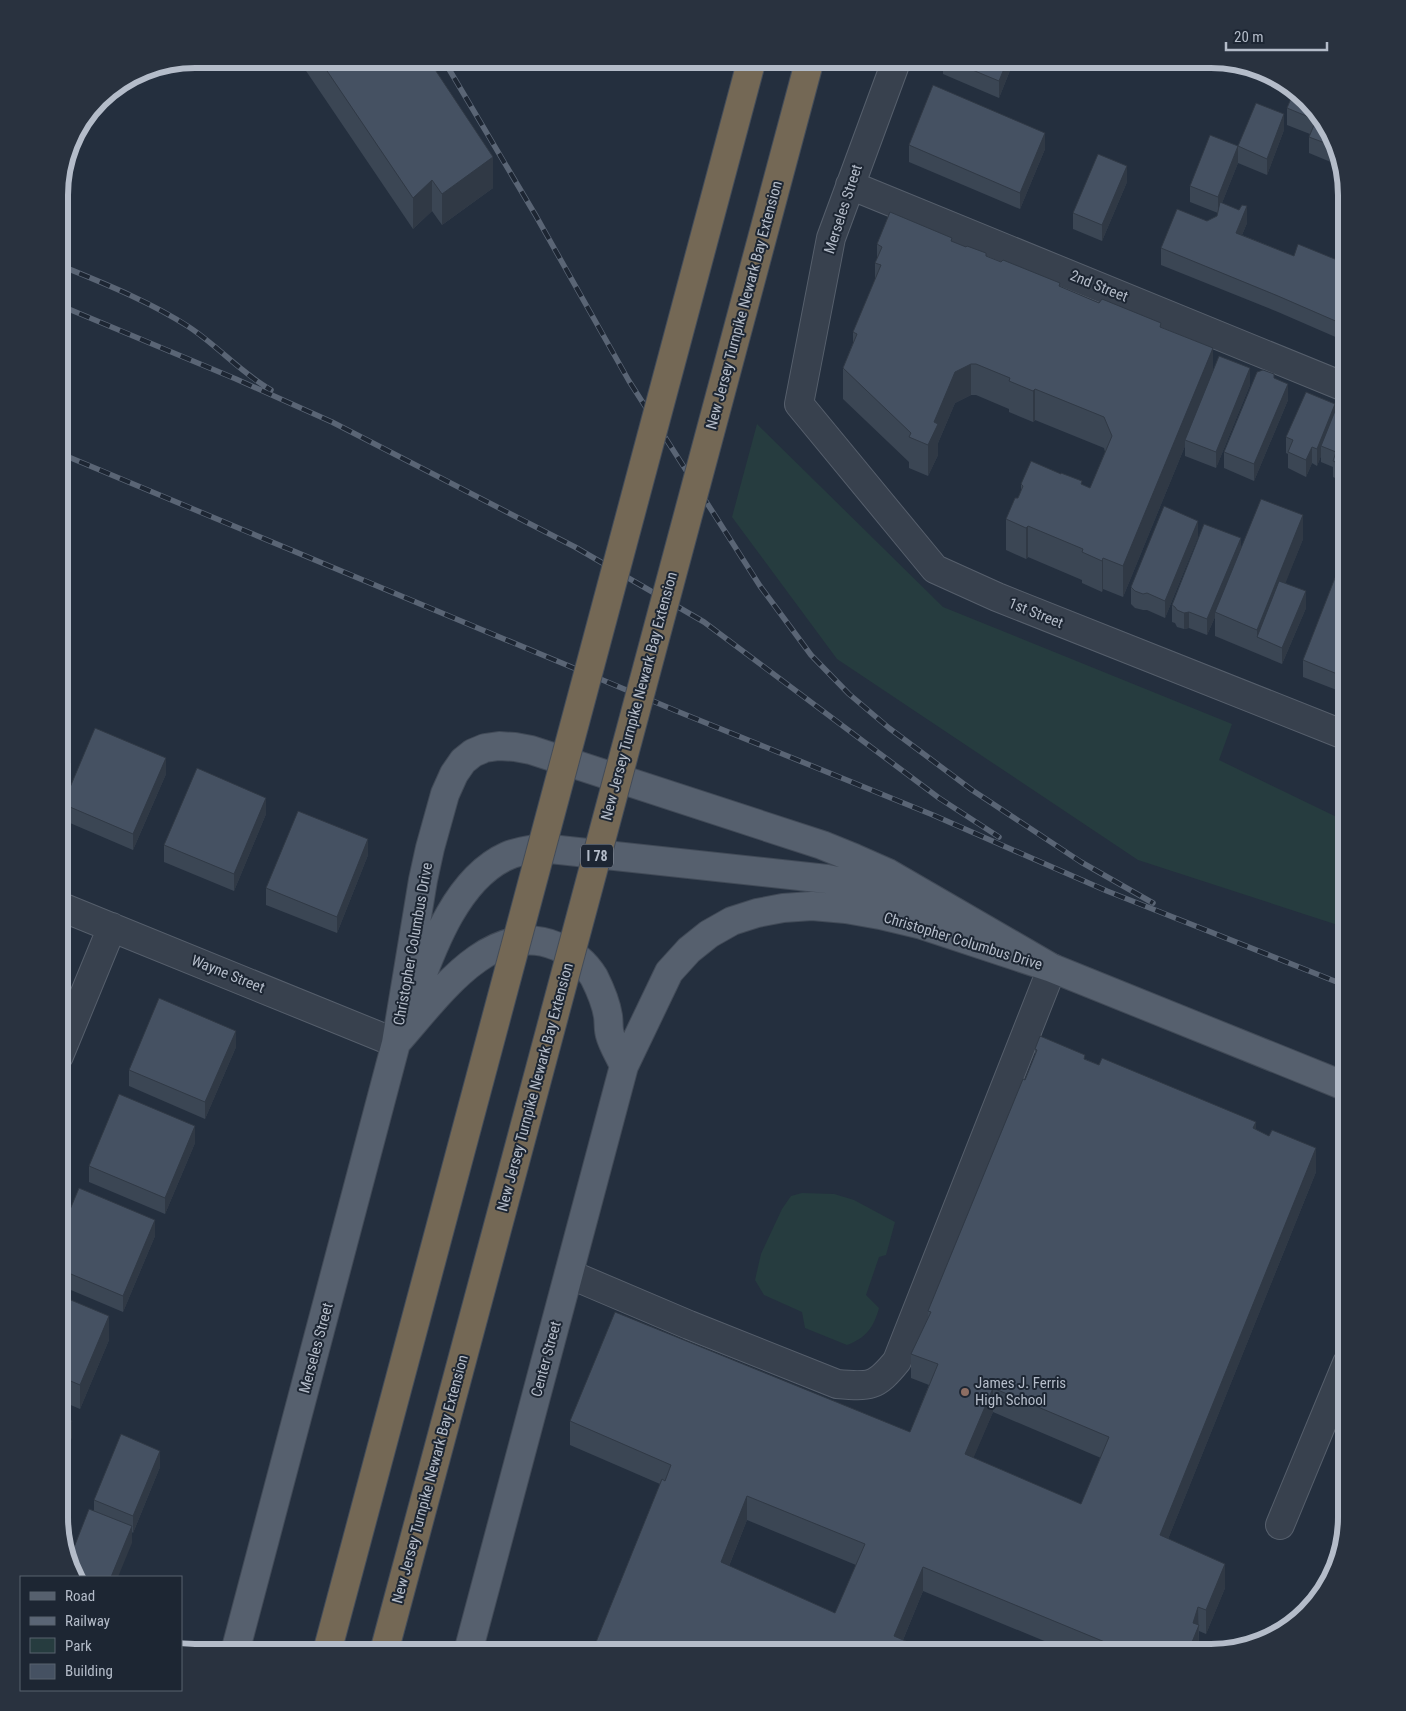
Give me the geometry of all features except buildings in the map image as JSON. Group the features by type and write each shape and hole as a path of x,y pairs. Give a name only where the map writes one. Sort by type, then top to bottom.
{"highway":[{"path":"329,1644 750,68"},
{"name":"New Jersey Turnpike Newark Bay Extension","path":"386,1644 808,68"}],"main road":[{"name":"Christopher Columbus Drive","path":"396,1043 423,880 445,794 454,774 463,761 485,748 499,746 531,750 822,845 888,873 1052,968"},
{"name":"Christopher Columbus Drive","path":"396,1043 420,978 450,913 477,877 506,856 523,850 541,848 827,879 857,885 885,894 985,930"},
{"name":"Christopher Columbus Drive","path":"624,1066 669,972 689,950 709,934 732,921 757,913 783,908 812,906 846,909 922,925 1052,968 1338,1083"},
{"path":"396,1043 449,984 483,954 513,941 529,939 547,942 562,948 580,959 593,976 602,994 608,1015 610,1034 624,1066"},
{"name":"Merseles Street","path":"237,1644 396,1043"},
{"name":"Center Street","path":"470,1644 624,1066"}],"street":[{"name":"Merseles Street","path":"802,393 831,238 894,68"},
{"name":"2nd Street","path":"850,184 1338,384"},
{"name":"1st Street","path":"802,393 800,404 935,569 998,597 1338,732"},
{"name":"Wayne Street","path":"68,910 396,1043"},
{"path":"68,1034 112,927"},
{"path":"569,1274 689,1325 837,1384 861,1387 882,1379 897,1361 1052,968"},
{"path":"1280,1525 1338,1385"}],"green space":[{"path":"757,424 943,607 1232,724 1219,760 1338,818 1338,925 1138,860 837,659 732,517"},
{"path":"802,1193 834,1194 854,1200 895,1222 886,1255 879,1257 866,1295 879,1308 877,1315 872,1326 864,1335 847,1345 805,1328 802,1312 764,1295 755,1280 761,1254 782,1209 791,1196"}],"railway":[{"path":"448,68 536,216 629,381 760,586 811,655 849,694 889,728 972,790 1081,862 1153,903"},
{"path":"68,269 126,293 174,318 200,334 250,376 271,390"},
{"path":"68,309 236,379 332,422 575,547 704,622 939,798 999,837"},
{"path":"68,457 679,712 933,815 1107,891 1338,982"}],"place":[{"name":"James J. Ferris High School","path":"965,1392"}]}
